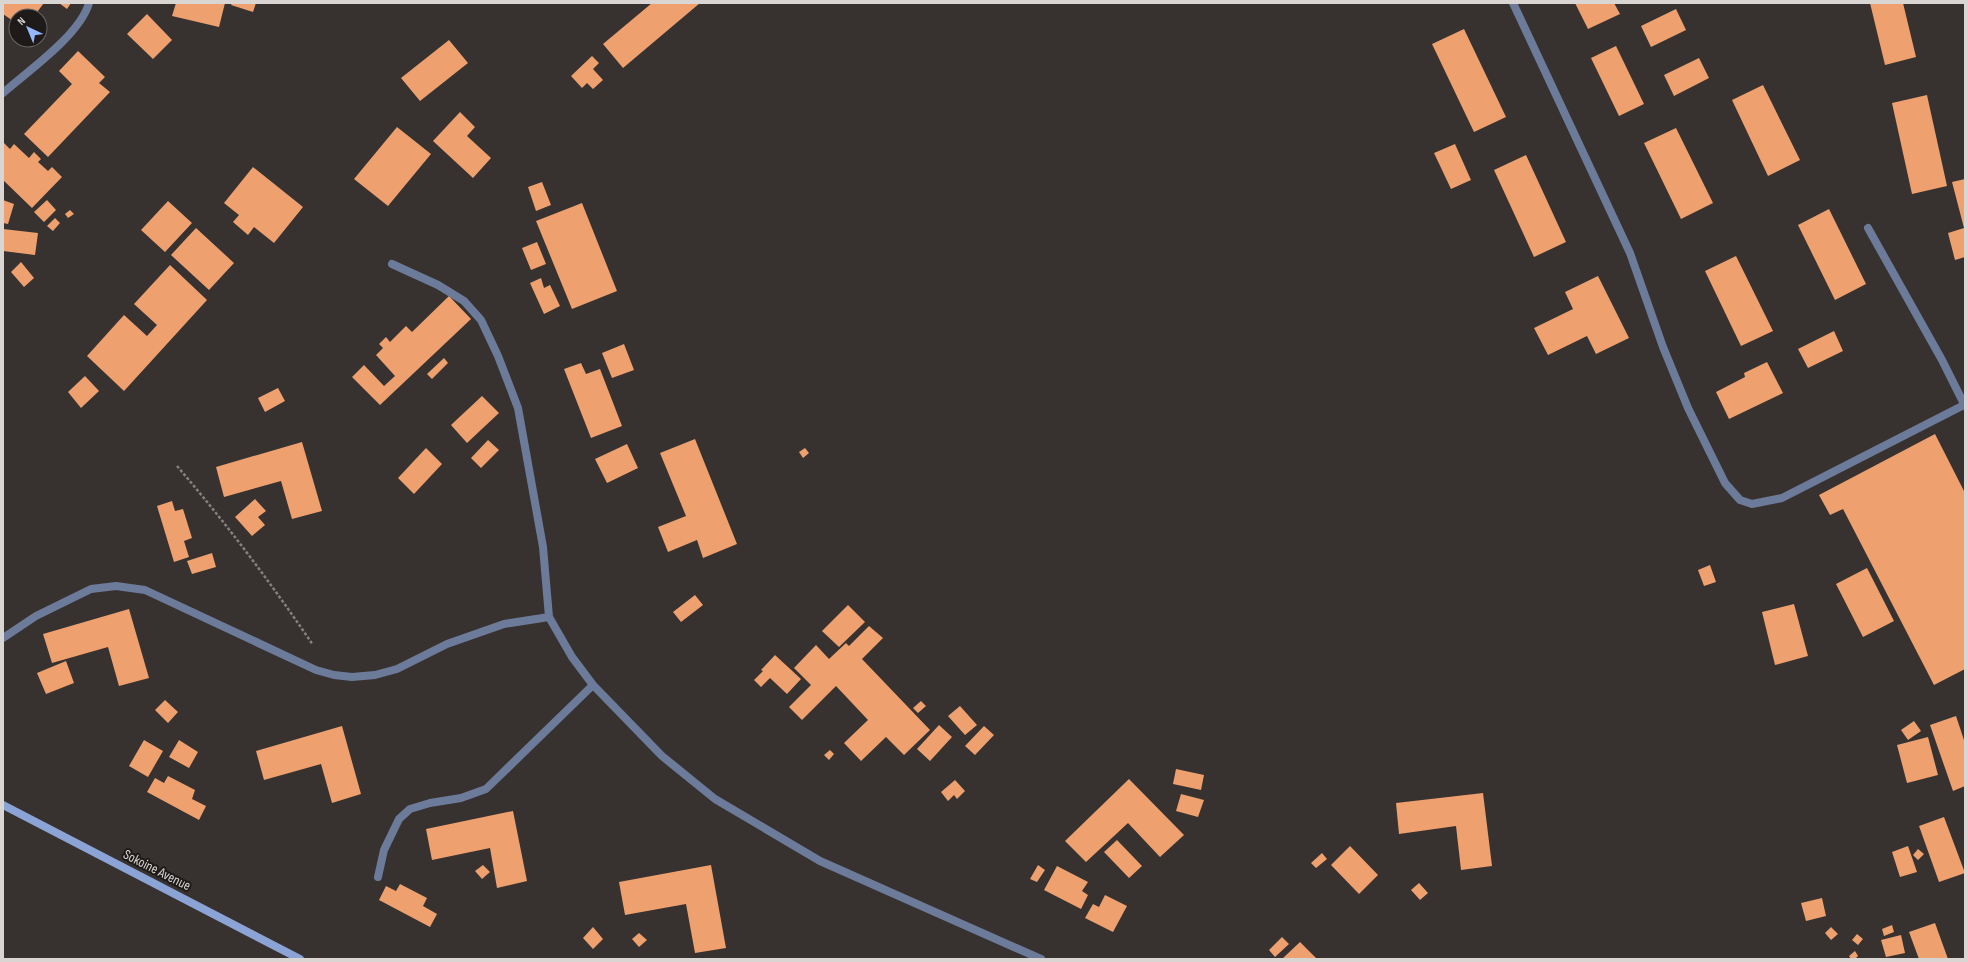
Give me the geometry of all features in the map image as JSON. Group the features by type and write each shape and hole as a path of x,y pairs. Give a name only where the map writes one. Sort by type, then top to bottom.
{"street":[{"path":"3,93 66,38 87,10 89,3"},
{"path":"1513,3 1630,253 1663,347 1688,408 1725,483 1740,500 1752,504 1782,498 1965,405 1942,360 1868,228"},
{"path":"392,264 438,285 464,301 481,320 498,356 518,408 543,547 549,617 572,656 593,684 662,756 715,799 820,861 1041,959"},
{"path":"3,638 36,616 91,589 116,586 145,590 316,670 334,675 352,677 375,675 397,669 447,644 504,624 549,617"},
{"path":"378,877 384,850 399,819 410,809 430,803 461,798 486,789 593,684"},
{"name":"Sokoine Avenue","path":"3,805 300,959"}],"path":[{"path":"177,466 204,497 273,587 334,675"}],"building":[{"path":"3,3 44,3 40,8 8,8 8,17 3,14"},
{"path":"59,3 71,3 67,9"},
{"path":"176,3 225,3 219,27 172,16"},
{"path":"232,3 256,3 253,12 231,5"},
{"path":"652,3 700,3 623,68 603,44"},
{"path":"1575,3 1614,3 1620,14 1588,29"},
{"path":"1870,3 1903,3 1916,57 1885,65"},
{"path":"1676,9 1686,30 1651,47 1641,26"},
{"path":"147,14 172,40 153,59 127,34"},
{"path":"1464,29 1506,117 1474,132 1432,44"},
{"path":"449,40 468,63 420,101 401,78"},
{"path":"1616,46 1644,104 1619,116 1591,58"},
{"path":"78,51 105,77 99,83 110,92 48,157 24,134 72,84 59,71"},
{"path":"592,56 599,63 593,69 603,80 593,89 587,83 582,88 571,76"},
{"path":"1699,58 1709,78 1674,96 1664,75"},
{"path":"1763,85 1800,160 1768,176 1732,100"},
{"path":"1927,95 1947,186 1912,194 1892,103"},
{"path":"460,112 475,127 467,136 491,158 473,178 433,141"},
{"path":"397,127 431,154 388,206 354,179"},
{"path":"1676,128 1713,203 1681,219 1644,143"},
{"path":"3,142 10,149 14,144 29,158 34,152 41,159 38,162 48,171 52,167 62,177 32,208 3,180"},
{"path":"1455,144 1471,180 1451,189 1434,153"},
{"path":"1526,155 1566,242 1534,257 1494,170"},
{"path":"253,167 303,207 274,243 254,227 248,235 233,222 239,215 224,203"},
{"path":"1965,179 1965,257 1955,260 1948,233 1964,228 1952,182"},
{"path":"542,182 551,205 536,211 528,187"},
{"path":"3,200 14,204 8,224 3,223"},
{"path":"47,200 56,210 44,222 34,212"},
{"path":"168,201 192,223 165,252 141,230"},
{"path":"582,203 617,291 572,309 536,221"},
{"path":"1829,209 1866,284 1835,300 1798,225"},
{"path":"70,210 74,214 68,218 65,214"},
{"path":"55,218 60,223 53,231 47,226"},
{"path":"196,228 234,263 209,290 171,255"},
{"path":"3,229 38,233 35,255 3,251"},
{"path":"537,242 546,264 531,270 522,248"},
{"path":"1736,256 1773,331 1741,346 1705,271"},
{"path":"21,262 34,278 24,287 11,272"},
{"path":"170,265 207,300 124,391 87,356 124,315 147,336 157,325 134,304"},
{"path":"1598,276 1629,338 1596,354 1587,336 1548,355 1534,328 1573,309 1565,292"},
{"path":"541,278 544,288 550,285 560,306 544,314 530,283"},
{"path":"449,296 471,319 380,405 352,377 364,365 384,386 395,376 376,355 383,348 379,344 386,337 390,342 406,326 412,332"},
{"path":"1834,331 1843,351 1808,368 1798,349"},
{"path":"624,344 634,370 612,378 602,353"},
{"path":"444,358 448,363 432,379 427,374"},
{"path":"1767,362 1783,393 1729,419 1716,392 1745,377 1744,373"},
{"path":"581,363 586,374 600,369 622,426 591,438 564,369"},
{"path":"85,376 99,391 81,408 68,392"},
{"path":"278,388 285,401 265,412 258,398"},
{"path":"482,396 499,413 467,443 451,425"},
{"path":"1935,434 1965,493 1965,669 1934,685 1843,509 1830,515 1819,495"},
{"path":"695,439 737,544 703,558 697,540 668,552 658,527 686,516 660,453"},
{"path":"488,440 499,450 481,468 471,458"},
{"path":"302,442 322,511 292,519 281,481 224,497 216,467"},
{"path":"627,444 638,468 607,483 595,459"},
{"path":"426,448 442,464 414,494 398,478"},
{"path":"805,448 809,453 803,458 799,452"},
{"path":"255,499 266,511 258,517 265,525 252,536 235,517"},
{"path":"172,501 175,511 183,509 192,538 184,541 189,557 174,562 157,506"},
{"path":"212,553 216,567 192,574 187,561"},
{"path":"1710,565 1716,582 1704,586 1698,570"},
{"path":"1867,568 1894,621 1863,637 1836,584"},
{"path":"695,595 703,605 681,622 673,612"},
{"path":"1794,604 1808,656 1775,665 1762,612"},
{"path":"848,605 865,622 839,647 822,631"},
{"path":"129,609 149,678 119,686 108,647 52,663 43,634"},
{"path":"869,626 883,638 862,659 930,730 904,755 886,737 861,761 844,743 868,720 836,686 802,720 789,707 811,685 794,668 816,645 829,659 846,643 849,646"},
{"path":"775,655 801,679 787,694 770,678 761,687 754,680"},
{"path":"66,661 74,683 46,694 37,673"},
{"path":"165,700 178,712 168,723 155,710"},
{"path":"921,701 926,706 918,713 913,708"},
{"path":"960,706 977,725 965,735 948,716"},
{"path":"1956,716 1965,743 1965,786 1953,791 1930,725"},
{"path":"1914,721 1921,731 1908,740 1901,730"},
{"path":"939,725 952,737 930,761 917,749"},
{"path":"342,726 361,794 332,803 321,764 264,780 256,751"},
{"path":"984,726 994,735 975,755 965,746"},
{"path":"1928,737 1938,775 1907,783 1897,745"},
{"path":"144,740 163,751 148,777 129,766"},
{"path":"179,740 198,752 189,768 169,757"},
{"path":"830,750 834,754 829,760 824,755"},
{"path":"1176,769 1204,775 1201,790 1173,784"},
{"path":"168,776 195,790 192,799 206,806 199,820 147,792 155,778 164,783"},
{"path":"1129,779 1184,835 1160,857 1128,823 1086,862 1065,841"},
{"path":"955,780 965,791 957,799 954,795 948,801 941,792"},
{"path":"1483,793 1492,866 1461,870 1456,826 1399,834 1396,803"},
{"path":"1181,794 1204,800 1198,817 1176,811"},
{"path":"513,811 527,881 497,888 490,848 432,860 426,829"},
{"path":"1944,817 1965,873 1939,882 1919,826"},
{"path":"1117,840 1142,866 1129,878 1104,852"},
{"path":"1350,846 1378,875 1359,894 1331,865"},
{"path":"1908,846 1917,872 1900,877 1892,852"},
{"path":"1918,849 1924,854 1918,860 1913,855"},
{"path":"1322,853 1327,859 1316,868 1311,863"},
{"path":"483,865 490,872 482,879 475,871"},
{"path":"711,865 726,948 695,953 686,904 625,915 619,882"},
{"path":"1038,865 1045,870 1037,882 1030,879"},
{"path":"1057,866 1088,882 1082,891 1088,895 1081,909 1044,890"},
{"path":"1419,883 1428,893 1420,900 1411,890"},
{"path":"400,884 427,898 423,906 437,914 430,927 379,900 386,886 396,891"},
{"path":"1105,895 1127,906 1113,932 1085,918 1093,904 1099,907"},
{"path":"1822,898 1826,916 1806,921 1801,903"},
{"path":"1935,923 1948,959 1919,959 1909,932"},
{"path":"1892,925 1894,932 1884,936 1882,929"},
{"path":"593,927 603,939 593,949 583,938"},
{"path":"1831,927 1838,934 1831,940 1825,933"},
{"path":"639,933 647,940 639,947 632,939"},
{"path":"1857,934 1863,939 1858,945 1852,940"},
{"path":"1901,935 1905,953 1886,957 1881,940"},
{"path":"1282,937 1289,944 1275,957 1269,950"},
{"path":"1300,942 1317,959 1282,959"},
{"path":"1855,951 1858,956 1855,959 1851,959 1849,956"}]}
